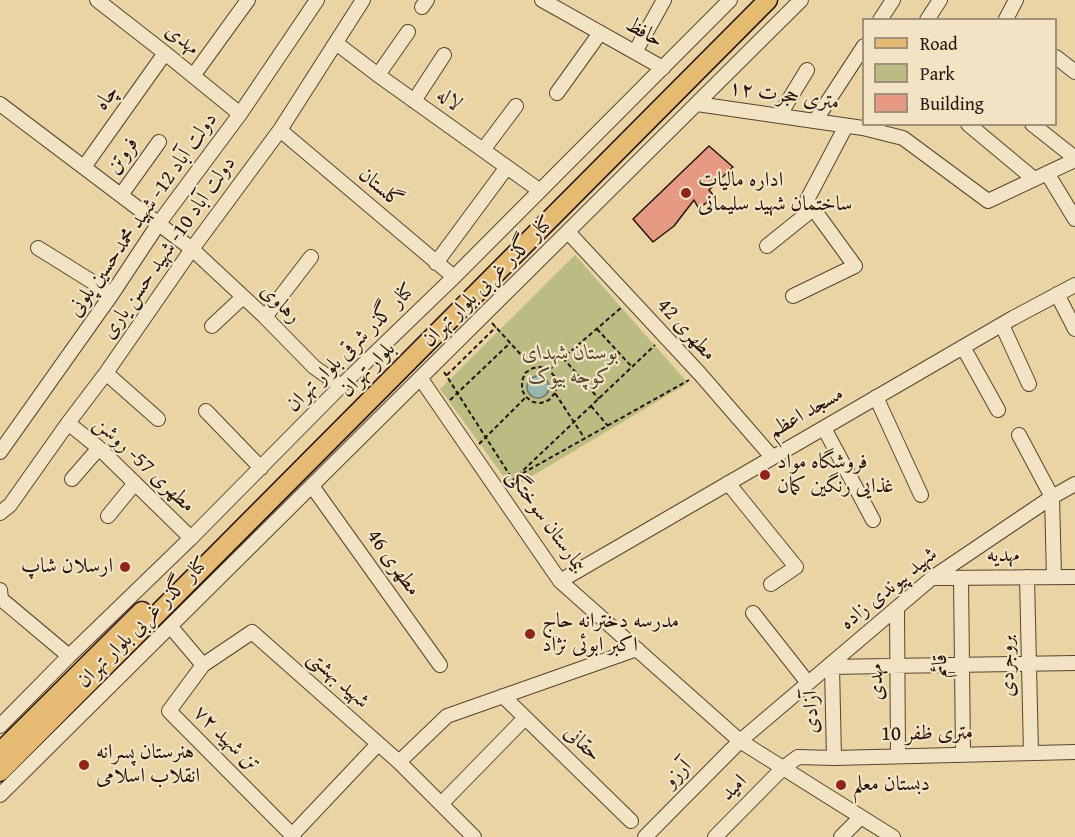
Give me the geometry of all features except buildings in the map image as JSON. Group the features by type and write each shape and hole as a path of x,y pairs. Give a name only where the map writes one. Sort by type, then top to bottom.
{"main road":[{"name":"بلوار تهران","path":"0,752 760,4"},
{"name":"بلوار تهران","path":"0,772 760,4"}],"street":[{"name":"مهدی","path":"97,0 240,114"},
{"path":"194,76 248,0"},
{"name":"دولت آباد 12- شهید محمدحسین پلونی","path":"0,452 112,294 159,223 240,114 317,0"},
{"name":"دولت آباد 10- شهید حسن یاری","path":"0,513 10,504 106,373 192,249 280,130 363,0"},
{"name":"حافظ","path":"542,0 663,68"},
{"path":"635,52 664,0"},
{"name":"کنار گذر شرقی بلوار تهران","path":"0,726 730,0"},
{"name":"کنار گذر غربی بلوار تهران","path":"0,795 801,0"},
{"path":"881,18 893,0"},
{"path":"928,18 940,0"},
{"path":"1007,18 1016,0"},
{"path":"760,4 773,28"},
{"path":"378,75 408,32"},
{"path":"557,93 600,33"},
{"name":"لاله","path":"336,43 539,190"},
{"path":"815,122 862,49"},
{"name":"چاه","path":"84,167 165,53"},
{"path":"414,101 444,55"},
{"path":"1057,58 1075,72"},
{"path":"779,116 807,70"},
{"path":"0,104 159,223"},
{"name":"۱۲ متری حجرت","path":"697,104 815,122 863,126 903,138 988,201 1040,176"},
{"path":"483,150 516,106"},
{"path":"793,296 855,266 807,200 846,126"},
{"path":"971,126 1040,176 1075,219"},
{"path":"1034,126 1075,159 1040,176"},
{"name":"گلستان","path":"280,130 454,277"},
{"name":"فروتن","path":"121,195 159,142"},
{"path":"436,263 507,167"},
{"path":"767,246 813,209"},
{"name":"رهاوی","path":"159,223 192,249 265,317 314,367 341,386"},
{"name":"مطهری 42","path":"568,232 700,374 772,457"},
{"path":"38,248 112,294"},
{"path":"265,317 311,257"},
{"name":"مسجد اعظم","path":"560,580 963,347 1075,285"},
{"path":"1057,294 1075,329"},
{"path":"212,326 243,297"},
{"path":"1002,325 1029,384"},
{"path":"963,347 998,410"},
{"path":"106,373 158,418"},
{"name":"بیمارستان سوختگی","path":"420,379 560,580 740,741 893,837"},
{"path":"876,398 921,495"},
{"path":"206,411 261,468"},
{"name":"مطهری 57- روشن","path":"68,423 99,448 190,538"},
{"path":"824,428 873,520"},
{"path":"1019,435 1052,497 1054,577"},
{"path":"72,478 99,448"},
{"path":"108,516 135,483"},
{"path":"728,483 796,567 771,584"},
{"name":"شهید پیوندی زاده","path":"740,741 932,578 1075,484"},
{"name":"مطهری 46","path":"312,486 440,665"},
{"name":"بروجردی","path":"1027,577 1031,753"},
{"name":"مهدیه","path":"932,578 1075,577"},
{"name":"قائم","path":"960,578 963,754"},
{"path":"0,590 1,600 69,656"},
{"name":"مهدی","path":"897,608 898,756"},
{"path":"753,613 808,683"},
{"path":"170,626 203,665"},
{"name":"شهید بهشتی","path":"203,665 252,632 399,762 474,837"},
{"path":"399,762 447,716 637,649"},
{"path":"830,666 1075,663"},
{"name":"۷۲ تن شهید","path":"203,665 169,711 293,836"},
{"name":"آزادی","path":"830,666 834,758"},
{"name":"حقانی","path":"503,696 631,821"},
{"path":"441,804 525,718"},
{"name":"آرزو","path":"645,837 740,741"},
{"path":"293,836 378,744"},
{"name":"10 متری ظفر","path":"783,768 798,757 1075,752"},
{"name":"امید","path":"715,837 783,768"},
{"path":"841,837 861,817"}],"path":[{"path":"549,370 630,300"},
{"path":"484,314 532,368"},
{"path":"447,375 496,327"},
{"path":"597,328 632,367"},
{"path":"513,480 664,336"},
{"path":"441,408 510,343"},
{"path":"563,358 599,399"},
{"path":"438,362 513,480"},
{"path":"541,367 549,370 555,376 557,385 555,393 549,400 542,403 533,402 522,390 525,373 532,368 541,367"},
{"path":"513,480 700,374"},
{"path":"555,393 585,439"},
{"path":"471,452 526,397"},
{"path":"591,406 608,426"}],"green space":[{"name":"بوستان شهدای کوچه بیوک","path":"575,255 688,383 512,488 440,389"}],"water":[{"path":"538,376 546,379 549,387 546,395 538,398 530,395 527,387 530,379"}],"place":[{"name":"اداره مالیات ساختمان شهید سلیمانی","path":"686,193"},
{"name":"فروشگاه مواد غذایی رنگین کمان","path":"765,475"},
{"name":"ارسلان شاپ","path":"125,567"},
{"name":"مدرسه دخترانه حاج اکبر ابوئی نژاد","path":"530,634"},
{"name":"هنرستان پسرانه انقلاب اسلامی","path":"84,765"},
{"name":"دبستان معلم","path":"841,785"}]}
